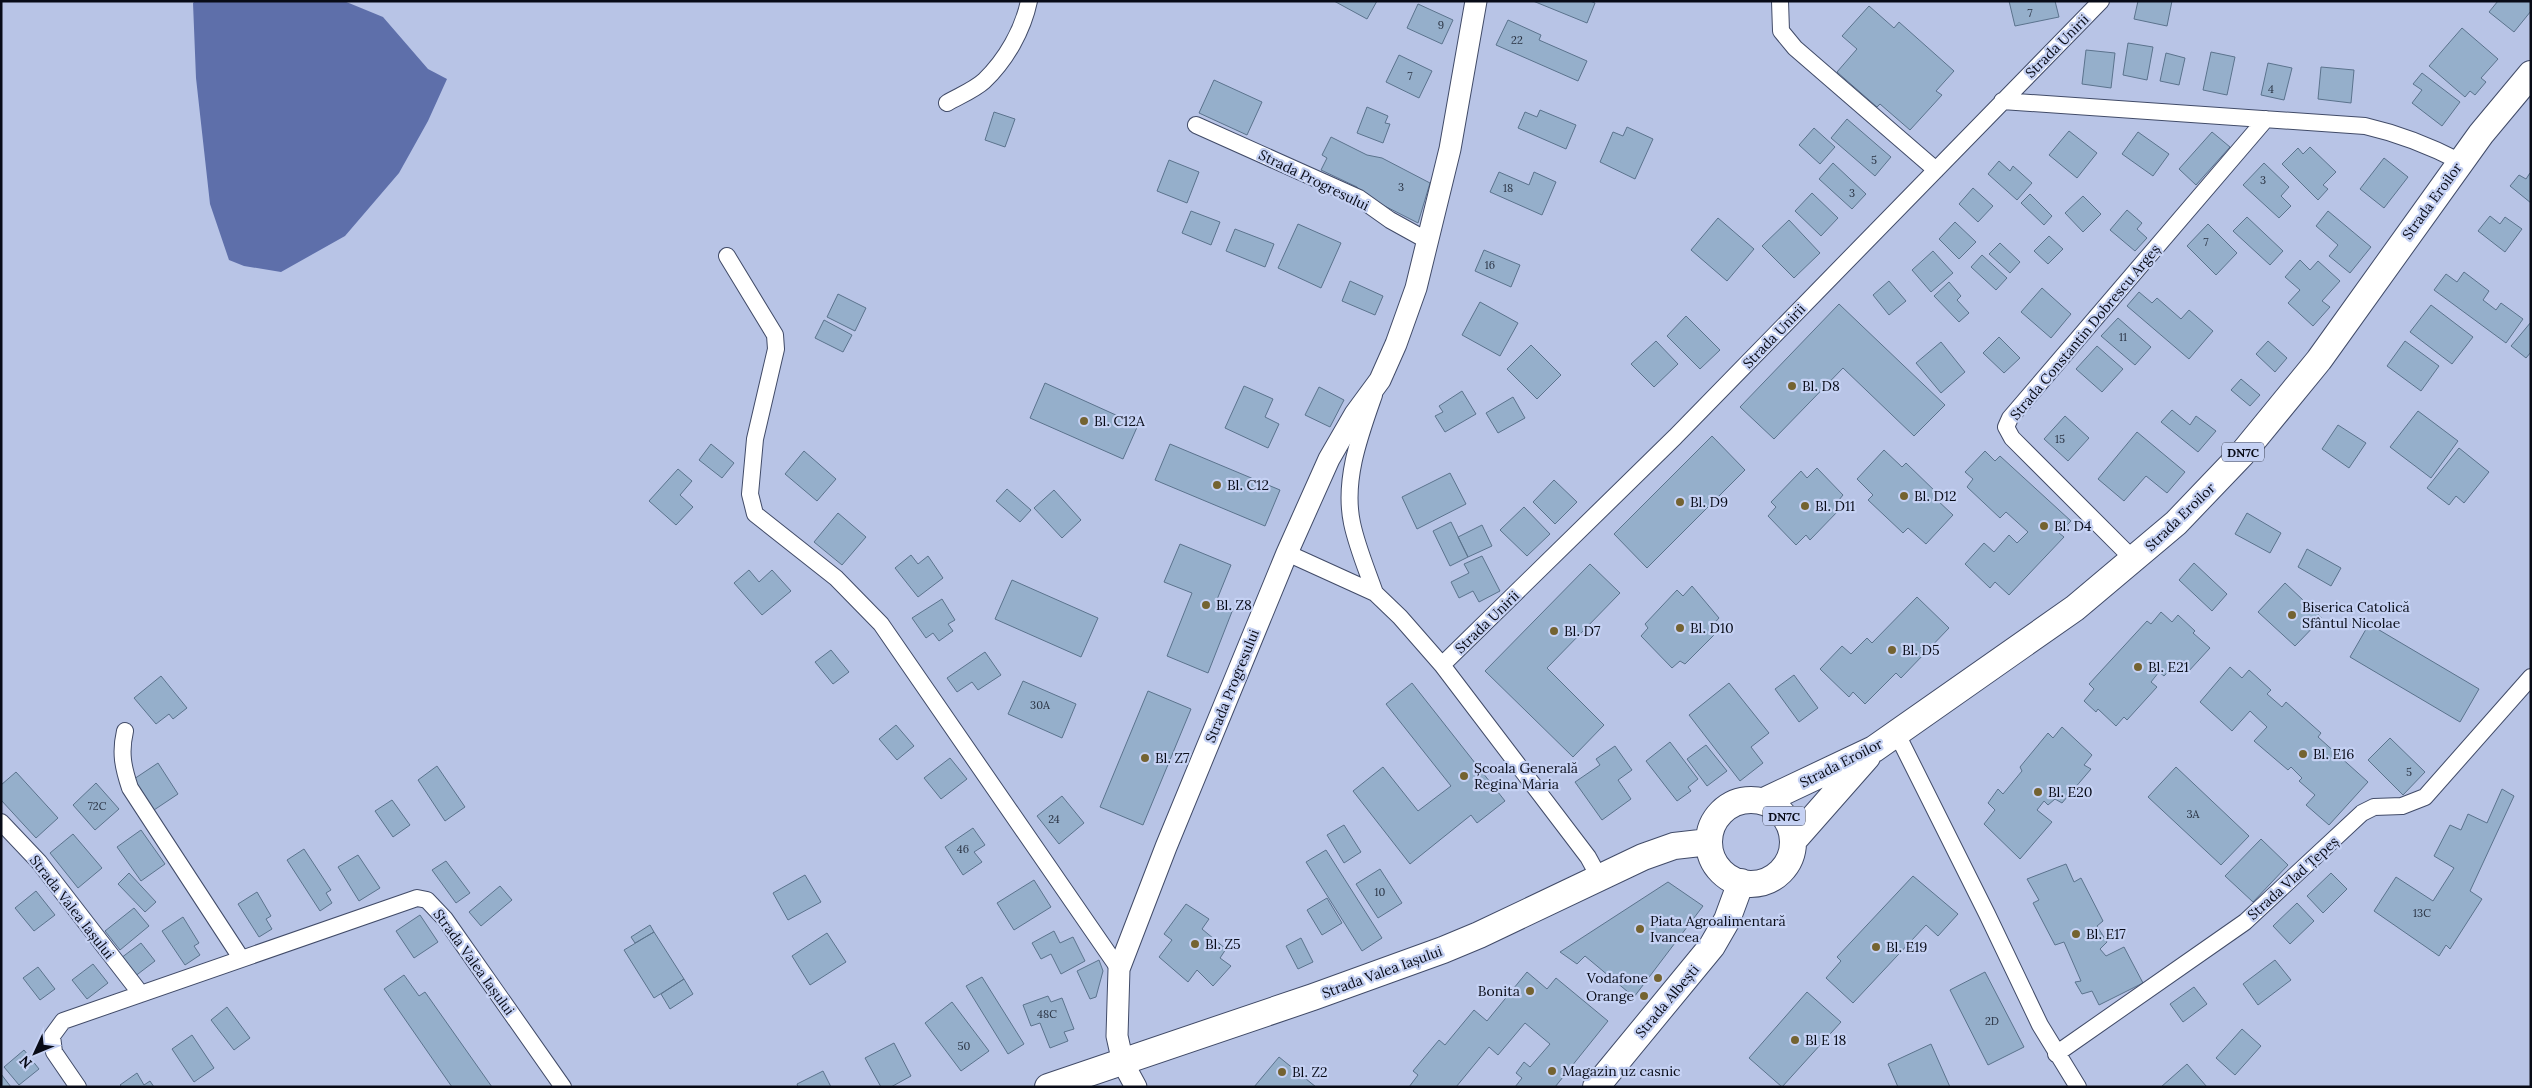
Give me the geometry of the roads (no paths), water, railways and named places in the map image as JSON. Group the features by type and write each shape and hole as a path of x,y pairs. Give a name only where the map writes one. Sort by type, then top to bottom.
{"main road":[{"name":"Strada Eroilor","path":"1764,802 1874,748 2075,608 2134,560 2182,517 2274,416 2319,360 2461,162 2531,74"},
{"path":"1793,841 1874,748"},
{"name":"DN7C","path":"1709,842 1711,829 1717,817 1726,808 1738,802 1751,800 1764,802 1776,808 1785,817 1791,828 1792,854 1778,875 1754,884 1741,882"},
{"name":"Strada Valea Iașului","path":"1048,1087 1123,1063 1443,950 1496,927 1599,877 1674,846 1709,842"},
{"path":"1709,842 1712,856 1718,867 1728,877 1741,882"},
{"name":"Strada Albești","path":"1596,1087 1712,946 1727,920 1741,882"}],"street":[{"path":"947,103 984,82 1013,44 1027,14 1029,1"},
{"name":"Strada Progresului","path":"1136,1087 1123,1063 1117,1036 1119,969 1166,847 1287,553 1329,458 1355,414 1380,380 1396,344 1416,288 1450,149 1476,1"},
{"path":"1780,1 1781,31 1795,48 1936,170"},
{"name":"Strada Unirii","path":"1442,665 1661,450 2101,1"},
{"path":"2002,101 2365,126 2393,132 2426,144 2461,162"},
{"name":"Strada Constantin Dobrescu Argeș","path":"2134,560 2012,438 2006,427 2010,418 2266,119"},
{"name":"Strada Progresului","path":"1196,125 1359,198 1390,220 1428,241"},
{"path":"727,256 775,335 776,350 755,439 750,494 755,514 836,578 881,624 1119,969"},
{"path":"1375,593 1352,523 1350,494 1355,456 1380,380"},
{"path":"1287,553 1375,593 1400,618 1442,665 1588,857 1599,877"},
{"name":"Strada Vlad Țepeș","path":"2056,1054 2244,922 2362,813 2374,807 2402,806 2425,797 2513,695 2531,677"},
{"path":"125,731 121,747 122,765 130,788 241,958"},
{"path":"1896,732 2056,1054 2078,1087"},
{"name":"Strada Valea Iașului","path":"1,822 39,862 141,994"},
{"name":"Strada Valea Iașului","path":"78,1087 54,1052 52,1036 63,1021 417,898 427,900 445,919 563,1087"}],"water":[{"path":"195,1 344,1 383,17 428,69 447,79 428,121 399,173 345,236 281,272 244,266 229,260 210,204 196,78 193,3"}],"place":[{"name":"Bl. D8","path":"1792,386"},
{"name":"Bl. C12A","path":"1084,421"},
{"name":"Bl. C12","path":"1217,485"},
{"name":"Bl. D12","path":"1904,496"},
{"name":"Bl. D9","path":"1680,502"},
{"name":"Bl. D11","path":"1805,506"},
{"name":"Bl. D4","path":"2044,526"},
{"name":"Bl. Z8","path":"1206,605"},
{"name":"Biserica Catolică Sfântul Nicolae","path":"2292,615"},
{"name":"Bl. D10","path":"1680,628"},
{"name":"Bl. D7","path":"1554,631"},
{"name":"Bl. D5","path":"1892,650"},
{"name":"Bl. E21","path":"2138,667"},
{"name":"Bl. E16","path":"2303,754"},
{"name":"Bl. Z7","path":"1145,758"},
{"name":"Școala Generală Regina Maria","path":"1464,776"},
{"name":"Bl. E20","path":"2038,792"},
{"name":"Piata Agroalimentară Ivancea","path":"1640,929"},
{"name":"Bl. E17","path":"2076,934"},
{"name":"Bl. Z5","path":"1195,944"},
{"name":"Bl. E19","path":"1876,947"},
{"name":"Vodafone","path":"1658,978"},
{"name":"Bonita","path":"1530,991"},
{"name":"Orange","path":"1644,996"},
{"name":"Bl E 18","path":"1795,1040"},
{"name":"Magazin uz casnic","path":"1552,1071"},
{"name":"Bl. Z2","path":"1282,1072"}]}
